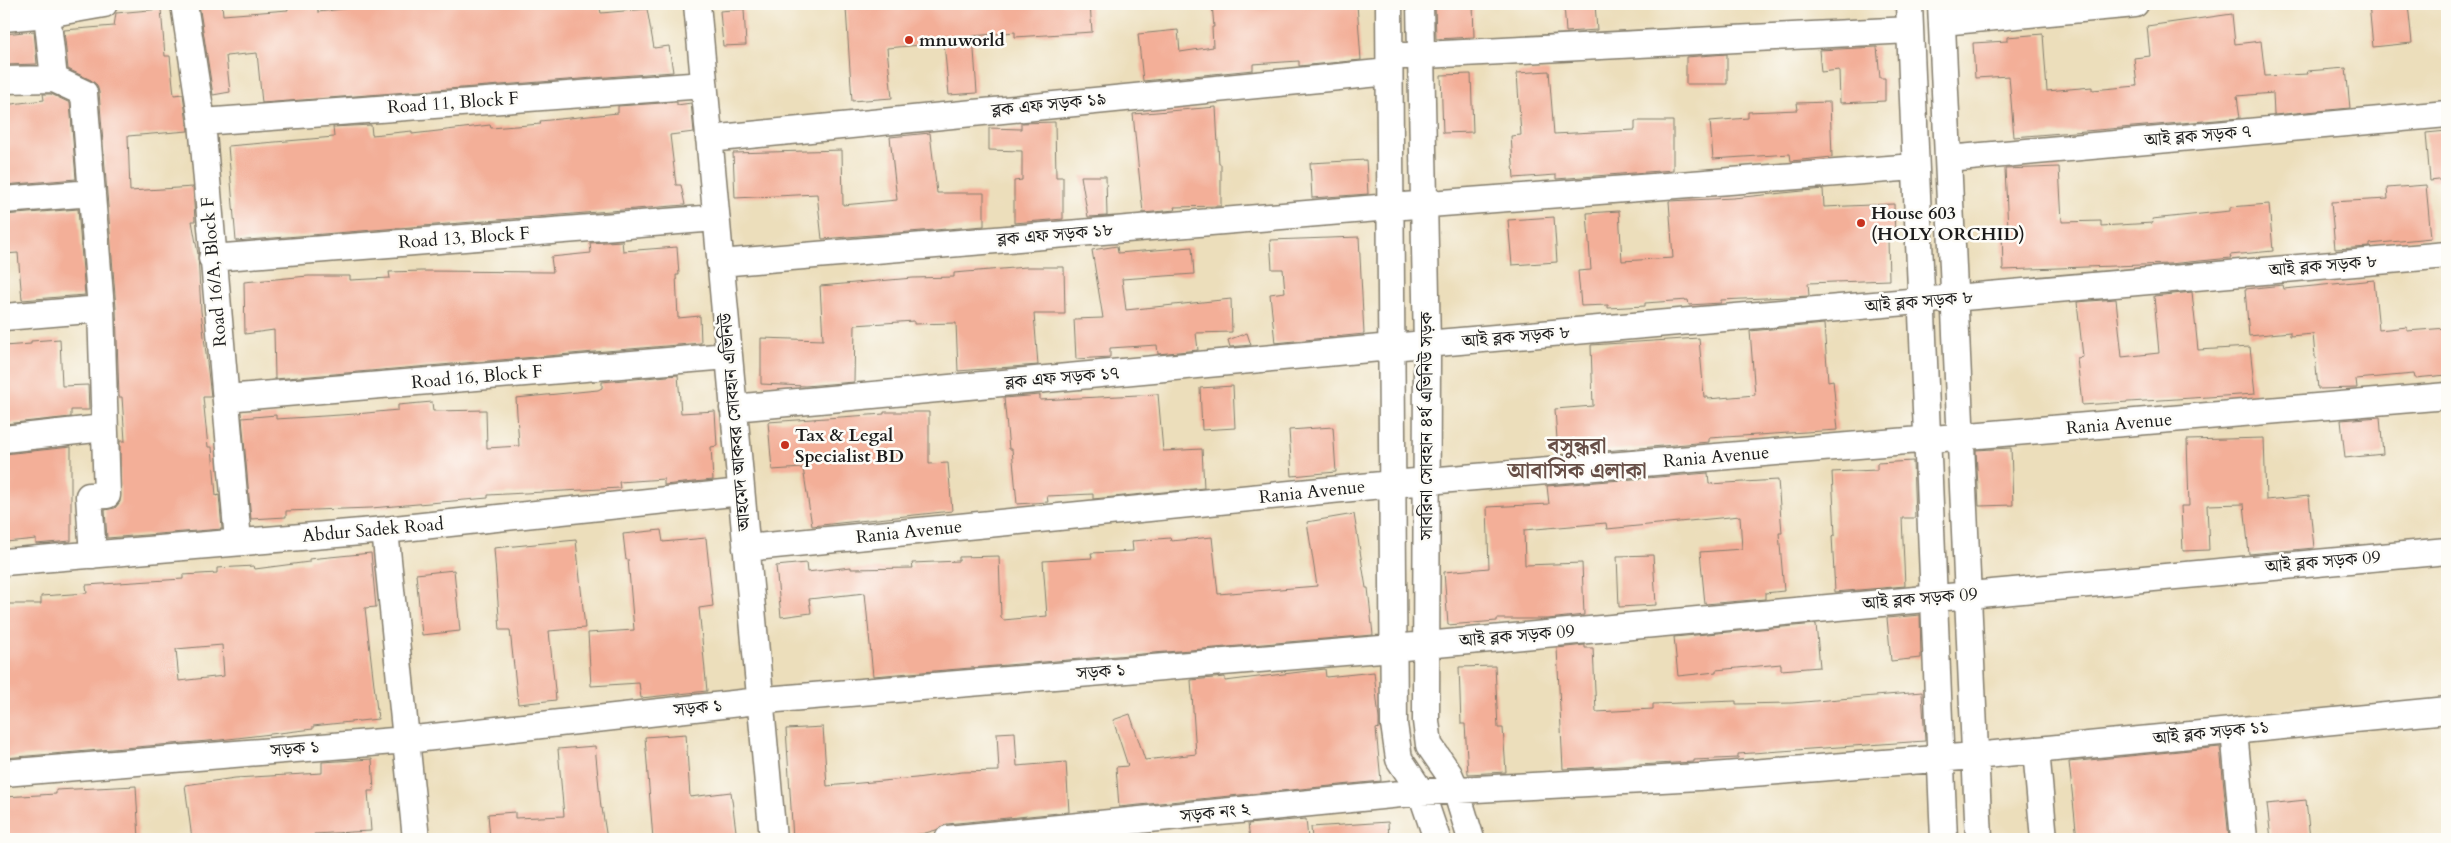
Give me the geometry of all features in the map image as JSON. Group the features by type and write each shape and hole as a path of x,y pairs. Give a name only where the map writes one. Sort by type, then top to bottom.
{"street":[{"path":"4,18 48,14 104,4"},
{"name":"Road 16/A, Block F","path":"184,4 202,122 212,258 238,541"},
{"name":"আহমেদ আকবর সোবহান এভিনিউ","path":"697,4 704,85 718,138 755,547 768,700 772,839"},
{"name":"আহমেদ আকবর সোবহান এভিনিউ","path":"715,4 718,138 716,218 729,262 728,356 742,408 741,492 755,547"},
{"name":"সাবরিনা সোবহান ৪র্থ এভিনিউ সড়ক","path":"1388,4 1394,724 1399,759 1422,792 1437,839"},
{"name":"সাবরিনা সোবহান ৪র্থ এভিনিউ সড়ক","path":"1420,4 1427,345 1426,721 1429,745 1449,774 1456,790 1471,839"},
{"path":"1909,4 1944,839"},
{"path":"1979,839 1941,13 2135,4"},
{"path":"48,14 54,79"},
{"name":"ব্লক এফ সড়ক ১৯","path":"718,138 1389,65 1421,56 1910,30"},
{"path":"4,80 54,79 84,93 101,309 108,495 89,496 93,555"},
{"name":"Road 11, Block F","path":"202,122 704,85"},
{"name":"আই ব্লক সড়ক ৭","path":"1948,159 2447,114"},
{"name":"ব্লক এফ সড়ক ১৮","path":"729,262 1915,167"},
{"path":"4,200 92,192"},
{"name":"Road 13, Block F","path":"212,258 716,218"},
{"name":"আই ব্লক সড়ক ৮","path":"1391,347 2447,255"},
{"path":"4,317 101,309"},
{"name":"ব্লক এফ সড়ক ১৭","path":"742,408 1391,347"},
{"name":"Road 16, Block F","path":"226,398 728,356"},
{"name":"Rania Avenue","path":"755,547 1392,484 2447,396"},
{"path":"4,439 104,428"},
{"name":"Abdur Sadek Road","path":"4,562 385,530 741,492"},
{"path":"385,530 416,839"},
{"name":"আই ব্লক সড়ক 09","path":"1393,648 2447,551"},
{"name":"সড়ক ১","path":"4,773 406,740 768,700 1393,648"},
{"name":"আহমেদ আকবর সোবহান এভিনিউ","path":"768,700 790,839"},
{"name":"আই ব্লক সড়ক ১১","path":"1940,759 2447,710"},
{"path":"2234,731 2244,839"},
{"path":"2036,750 2044,839"},
{"name":"সড়ক নং ২","path":"948,839 1422,792 1699,777 1940,759"}],"building":[{"path":"199,4 222,4 223,15 288,10 287,4 317,4 318,12 366,6 366,4 599,4 601,13 647,9 654,48 669,46 673,72 262,103 257,53 226,56 230,92 213,95"},
{"path":"889,4 920,4 920,7 976,6 976,4 1090,4 1092,32 1015,37 1015,32 973,36 977,93 949,95 944,43 887,48 892,98 852,101 846,8"},
{"path":"1212,4 1357,4 1361,60 1299,66 1299,61 1253,64 1253,70 1143,81 1138,34 1178,30 1180,52 1213,47"},
{"path":"1435,4 1473,4 1474,37 1436,39"},
{"path":"1564,4 1595,4 1597,30 1566,32"},
{"path":"2369,4 2408,4 2412,43 2373,47"},
{"path":"161,9 165,56 170,56 174,95 183,94 188,131 128,136 130,191 193,187 195,221 192,221 198,254 201,311 211,397 203,397 208,447 212,447 216,496 219,495 222,529 107,538 105,510 115,508 120,502 120,441 125,441 122,397 119,397 116,308 99,92 97,85 91,80 68,69 64,30 114,26 116,13"},
{"path":"744,9 746,45 723,46 720,11"},
{"path":"2232,14 2235,44 2261,41 2265,76 2308,74 2307,71 2346,68 2350,108 2274,115 2273,93 2237,96 2240,118 2014,137 2009,76 1975,78 1973,43 2007,41 2007,37 2043,34 2047,91 2137,86 2134,58 2150,56 2147,26"},
{"path":"34,31 37,64 4,65 4,34"},
{"path":"1877,47 1880,78 1885,78 1885,101 1840,103 1839,70 1821,72 1819,50"},
{"path":"1727,54 1727,84 1686,84 1686,57"},
{"path":"1549,71 1554,134 1635,130 1635,121 1673,121 1673,170 1556,179 1556,175 1514,178 1511,136 1521,135 1517,73"},
{"path":"1471,74 1473,132 1443,133 1441,75"},
{"path":"43,94 51,94 70,103 76,179 4,185 4,105 44,100"},
{"path":"677,102 677,105 691,103 694,132 670,135 676,185 681,185 685,205 236,241 228,146 334,137 333,127 371,125 372,135 412,131 412,134 490,125 491,128 541,124 540,121 618,113 618,106"},
{"path":"1830,102 1832,157 1791,161 1790,154 1713,159 1710,121 1748,118 1748,112 1798,110 1797,103"},
{"path":"1216,107 1219,164 1221,164 1221,206 1174,207 1175,210 1143,213 1133,114"},
{"path":"1055,122 1056,177 1063,177 1063,219 1014,223 1014,181 1022,180 1022,151 989,150 989,128 1021,129 1021,123"},
{"path":"2447,131 2447,179 2430,181 2426,133"},
{"path":"930,133 937,193 984,193 984,226 822,239 817,194 735,198 733,153 842,150 843,205 897,200 890,137"},
{"path":"1366,160 1368,194 1312,198 1310,163"},
{"path":"2059,167 2062,222 2101,221 2101,226 2153,223 2152,219 2230,211 2230,207 2269,204 2273,251 2230,255 2231,258 2169,264 2003,270 2002,229 2008,229 2005,169"},
{"path":"1081,176 1106,176 1107,216 1088,217"},
{"path":"2426,185 2431,238 2370,244 2370,247 2335,249 2331,202 2388,199 2387,188"},
{"path":"1823,189 1824,207 1894,204 1895,239 1888,239 1889,280 1808,283 1809,296 1721,300 1721,303 1689,305 1688,300 1645,303 1645,306 1608,308 1608,305 1581,306 1578,271 1591,270 1587,213 1619,211 1622,261 1673,258 1669,201 1733,198"},
{"path":"78,209 85,295 22,300 18,253 4,254 4,215"},
{"path":"1554,217 1557,262 1512,265 1508,220"},
{"path":"1359,237 1364,334 1275,343 1270,294 1285,292 1283,269 1272,269 1270,240"},
{"path":"622,241 623,251 677,247 679,275 676,275 678,318 700,316 701,343 275,379 274,330 245,334 244,282 308,276 350,276 350,280 390,278 389,272 553,272 551,257 591,253 590,243"},
{"path":"1117,246 1118,253 1192,247 1194,274 1122,279 1126,310 1231,299 1232,332 1196,333 1198,350 1158,354 1157,345 1110,348 1110,357 1076,359 1074,319 1103,318 1092,250"},
{"path":"1026,267 1064,267 1065,314 1034,314 1038,365 958,371 956,323 914,324 914,321 855,325 854,382 805,386 761,384 761,338 823,340 820,286 913,278 954,277 954,273"},
{"path":"2374,280 2379,330 2407,327 2407,331 2447,328 2447,375 2415,378 2414,374 2356,379 2357,388 2318,389 2313,334 2290,336 2290,332 2249,336 2245,289 2283,285 2284,289"},
{"path":"2192,292 2198,350 2250,347 2255,394 2082,405 2077,358 2083,357 2077,302 2116,299 2122,357 2159,353 2154,296"},
{"path":"1824,324 1828,381 1833,380 1838,430 1709,438 1709,442 1558,455 1555,409 1593,406 1591,345 1699,338 1704,397 1708,397 1708,399 1755,395 1750,331"},
{"path":"1247,333 1251,345 1230,347 1228,340"},
{"path":"60,339 62,386 88,385 89,410 71,410 71,417 4,424 4,346 31,344 31,341"},
{"path":"678,375 681,413 715,411 717,446 711,447 713,480 664,485 664,479 619,482 620,488 488,495 488,498 371,508 286,511 286,517 251,519 242,418 276,415 276,419 356,414 398,410 398,405 432,402 433,411 486,410 487,448 519,446 516,398 598,390 602,388 602,382"},
{"path":"1233,386 1235,428 1202,430 1200,388"},
{"path":"1158,394 1163,451 1202,449 1204,488 1093,499 1093,494 1047,496 1048,502 1017,504 1012,449 1009,449 1004,398 1040,395 1040,400"},
{"path":"884,412 929,412 929,464 948,463 952,511 812,526 803,468 772,470 768,422 884,414"},
{"path":"2380,417 2383,454 2345,458 2341,420"},
{"path":"1333,427 1336,472 1292,476 1289,430"},
{"path":"2264,438 2266,500 2309,496 2314,548 2249,554 2244,504 2207,505 2209,550 2183,551 2181,506 2189,506 2187,440"},
{"path":"71,447 71,541 36,544 36,539 6,542 4,454"},
{"path":"2011,448 2013,505 1979,506 1976,450"},
{"path":"1913,461 1915,518 1902,518 1905,586 1835,592 1832,536 1835,535 1832,472 1877,470 1877,463"},
{"path":"1708,473 1709,484 1778,480 1782,533 1779,533 1784,591 1765,593 1765,599 1705,604 1700,552 1742,549 1740,516 1607,529 1606,523 1524,530 1525,565 1582,563 1584,615 1548,619 1497,619 1497,621 1448,625 1444,572 1489,568 1487,507 1549,504 1547,486"},
{"path":"1354,514 1366,588 1368,588 1373,635 873,676 865,593 809,599 811,613 781,617 776,566 806,563 807,572 851,567 851,569 913,568 912,563 959,561 959,557 999,556 1001,617 1003,620 1047,616 1043,561 1092,558 1091,553 1133,551 1132,541 1170,538 1171,541 1212,537 1218,594 1317,586 1307,522"},
{"path":"661,530 663,542 706,538 713,606 699,608 707,691 641,698 639,683 591,686 588,633 634,630 628,559 626,560 623,534"},
{"path":"576,540 585,628 549,631 556,700 518,704 510,630 500,630 494,548"},
{"path":"371,553 376,607 365,608 378,719 313,726 313,729 220,740 4,758 4,604 41,604 41,596 87,593 86,585 183,579 183,575 217,573 217,568 254,566 255,569 309,562 309,559","holes":["222,645 224,676 179,681 176,649"]},
{"path":"1653,555 1656,605 1619,607 1617,556"},
{"path":"454,570 460,631 422,635 416,574"},
{"path":"1920,615 1921,658 1891,661 1887,618"},
{"path":"1816,624 1820,667 1781,670 1781,664 1716,670 1716,672 1678,676 1674,637"},
{"path":"1585,645 1585,648 1593,648 1596,712 1653,709 1653,704 1736,701 1736,704 1792,703 1922,692 1925,741 1738,754 1738,758 1694,760 1694,762 1563,769 1557,648"},
{"path":"1495,666 1498,728 1503,728 1506,772 1468,774 1465,724 1461,724 1459,667"},
{"path":"1325,669 1326,677 1374,672 1379,719 1379,728 1376,729 1381,781 1119,807 1116,767 1128,766 1113,720 1130,714 1145,760 1196,754 1191,680 1225,677 1225,681"},
{"path":"823,727 827,786 962,772 999,771 997,733 1015,732 1017,766 1066,762 1069,812 947,824 922,834 865,839 793,839 786,729"},
{"path":"686,734 690,797 731,792 737,839 653,839 645,737"},
{"path":"595,746 601,808 607,839 490,839 488,814 515,812 515,818 564,816 558,749"},
{"path":"2220,747 2229,839 2077,839 2069,762"},
{"path":"372,759 374,791 368,791 371,831 314,834 314,839 192,839 185,785 235,778 322,773 322,762"},
{"path":"136,786 139,839 4,839 4,797 56,794 56,790"},
{"path":"2306,800 2310,839 2271,839 2267,804"},
{"path":"1306,819 1308,839 1250,839 1248,824"},
{"path":"1388,822 1389,839 1312,839 1311,827"}],"place":[{"name":"mnuworld","path":"909,40"},
{"name":"House 603 (HOLY ORCHID)","path":"1861,223"},
{"name":"Tax & Legal Specialist BD","path":"785,445"}],"district":[{"name":"বসুন্ধরা আবাসিক এলাকা","path":"1577,458"}]}
